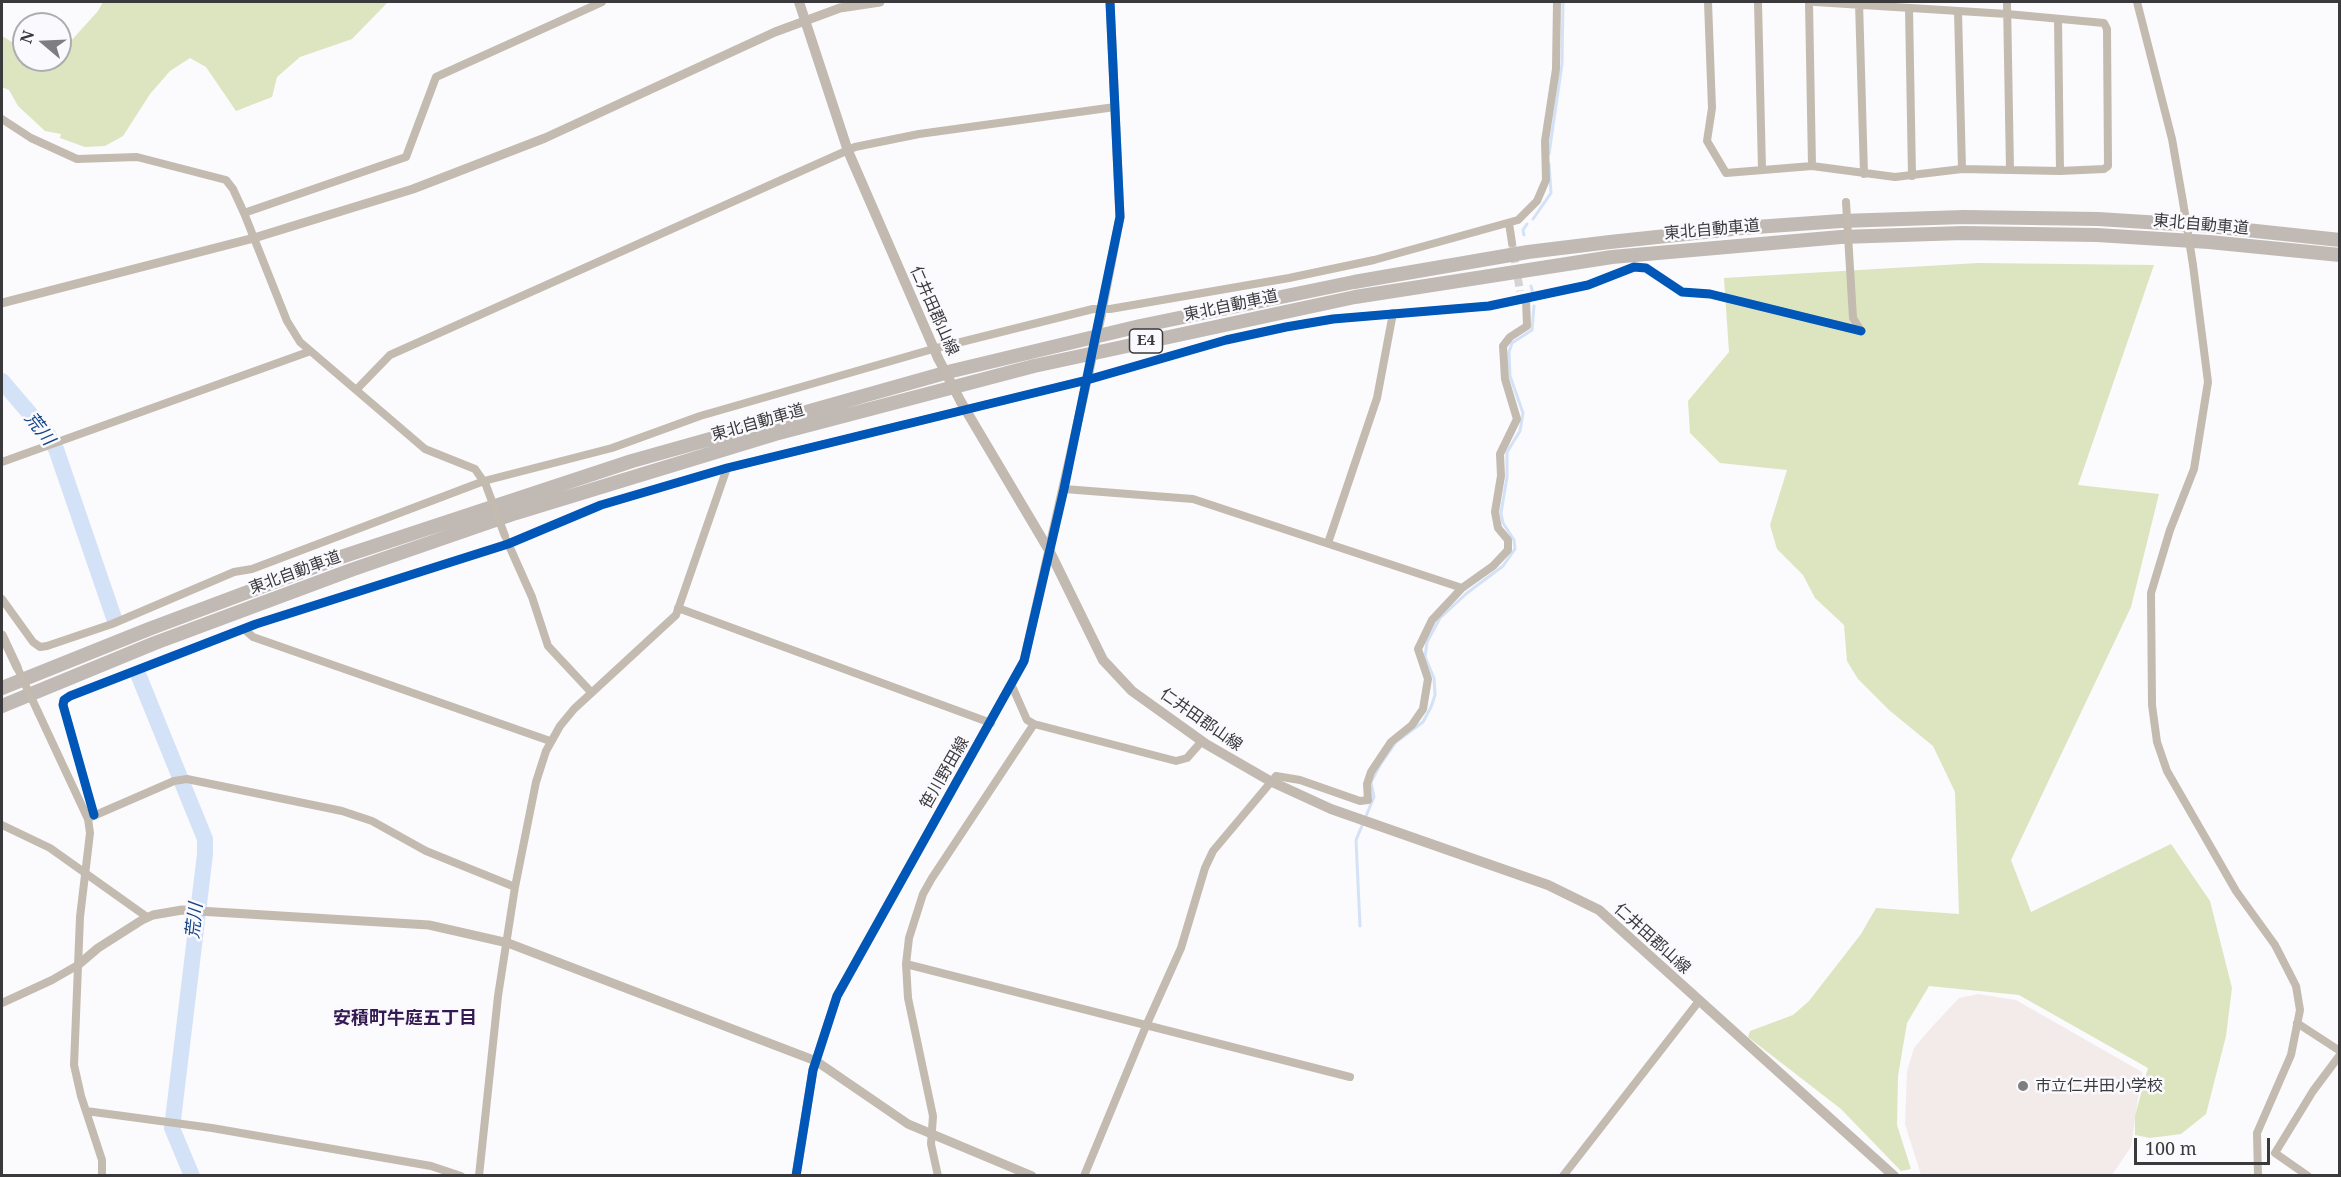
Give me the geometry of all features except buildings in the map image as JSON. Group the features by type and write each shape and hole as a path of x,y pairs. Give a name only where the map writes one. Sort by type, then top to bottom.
{"highway":[{"name":"東北自動車道","path":"2,688 149,629 341,557 643,457 952,370 1150,323 1354,282 1610,242 1742,228 1841,221 1964,217 2087,219 2210,226 2340,240"},
{"name":"東北自動車道","path":"2,706 155,643 362,567 516,513 743,444 1034,366 1355,297 1612,257 1841,237 1963,233 2097,235 2209,242 2340,255"}],"main road":[{"name":"仁井田郡山線","path":"799,2 848,151 935,353 963,406 1050,552 1097,649 1111,670 1132,691 1202,741 1270,781 1331,809 1562,891 1599,910 1888,1174"}],"street":[{"path":"244,213 406,157 436,77 602,2"},
{"path":"2,303 254,238 413,189 545,138 739,47 805,20 840,8 880,2"},
{"name":"笹川野田線","path":"796,1176 816,1061 837,996 1024,661 1064,489 1120,217 1110,2"},
{"path":"2,599 33,642 47,646 110,624 234,572 252,569 486,484 612,448 700,416 935,353 1101,312 1374,260 1509,223 1522,218 1530,211 1546,180 1545,141 1556,69 1557,2"},
{"path":"1708,2 1712,108 1707,142 1726,173 1733,175 1762,169 1812,166 1863,174 1912,176 1962,169 2060,171 2104,169 2108,165 2107,29 2104,23 1859,3 1815,2"},
{"path":"1758,2 1762,169"},
{"path":"1809,2 1812,166"},
{"path":"2007,2 2010,170"},
{"path":"2137,2 2172,139 2193,265 2208,382 2193,469 2170,530 2151,593 2152,705 2157,742 2167,771 2189,812 2236,891 2275,945 2296,986 2300,1010 2291,1055 2257,1133 2258,1176"},
{"path":"1859,3 1863,174"},
{"path":"1909,8 1912,176"},
{"path":"1958,11 1962,169"},
{"path":"2058,19 2060,171"},
{"path":"356,390 390,355 855,147 919,134 1115,107"},
{"path":"2,119 31,138 77,159 137,158 226,180 233,189 244,213 291,330 308,352 425,449 475,469 486,484 506,540 532,597 549,646 591,692"},
{"path":"102,1176 102,1160 74,1065 78,965 86,872 91,842 91,817 64,700 245,630 601,505 727,468 963,406 1286,327 1393,313 1489,306 1522,296 1588,285 1634,267 1642,267 1682,292 1710,294 1862,331 1853,318 1846,202"},
{"path":"1509,223 1512,243"},
{"path":"1084,1176 1181,948 1208,860 1276,776 1286,776 1360,801 1368,801 1367,784 1371,772 1391,742 1412,725 1423,709 1428,688 1419,655 1419,644 1434,617 1462,588 1493,566 1509,548 1508,540 1498,528 1495,512 1502,470 1500,454 1517,419 1505,379 1503,350 1510,337 1527,326 1522,296"},
{"path":"1328,543 1377,398 1393,313"},
{"path":"2,462 308,352"},
{"path":"479,1176 498,996 515,887 536,782 550,741 566,718 591,692 674,617 727,468"},
{"path":"1064,489 1193,499 1462,588"},
{"path":"678,608 991,723"},
{"path":"245,630 254,637 550,741"},
{"path":"2,634 16,667 91,817"},
{"path":"1012,686 1027,720 1034,724 1176,761 1187,758 1202,741"},
{"path":"938,1176 932,1135 933,1116 908,998 906,964 909,938 926,889 1034,724"},
{"path":"91,817 174,781 187,779 342,811 372,821 426,850 515,887"},
{"path":"2,825 50,848 147,917"},
{"path":"2,1003 52,980 78,965 98,948 147,917 162,913 197,910 429,925 508,943 816,1061 908,1124 1032,1176"},
{"path":"906,964 1350,1077"},
{"path":"1563,1176 1699,1002"},
{"path":"2297,1023 2340,1051"},
{"path":"2308,1176 2275,1153 2313,1091 2340,1055"},
{"path":"86,1111 212,1128 432,1166 460,1176"}],"shaded area":[{"name":"市立仁井田小学校","path":"1978,994 2016,1000 2142,1072 2131,1147 2112,1175 1921,1175 1905,1124 1907,1071 1914,1048 1959,998"}],"green space":[{"path":"103,2 388,2 352,39 300,57 277,77 272,97 236,111 206,67 190,58 170,71 150,94 123,136 105,146 85,147 60,138 61,134 45,131 18,106 9,90 2,87 2,36 12,42 12,72 72,72 72,40 98,11"},
{"path":"1978,263 2154,265 2078,485 2159,494 2131,607 2011,860 2031,912 2171,844 2210,901 2232,988 2226,1036 2206,1114 2181,1134 2150,1138 2135,1135 2135,1116 2148,1068 2019,995 1929,986 1907,1023 1898,1076 1897,1125 1911,1169 1901,1171 1841,1109 1748,1037 1750,1031 1793,1015 1809,1001 1861,934 1876,908 1959,914 1955,792 1933,746 1889,710 1858,679 1847,661 1844,625 1815,598 1803,575 1777,549 1770,525 1787,470 1720,463 1690,433 1688,401 1729,352 1724,278"}],"waterway":[{"path":"1549,154 1562,64 1563,2"},
{"path":"1533,219 1551,193 1549,164"},
{"path":"1524,235 1523,230 1527,224"},
{"path":"1531,286 1533,294"},
{"path":"1360,926 1356,840 1374,797 1371,782 1380,765 1396,742 1423,722 1431,707 1435,695 1434,678 1425,657 1427,642 1440,618 1467,593 1503,566 1515,549 1514,540 1503,523 1501,513 1507,477 1507,452 1520,431 1523,413 1510,376 1509,352 1512,343 1532,330 1534,306"},
{"name":"荒川","path":"2,381 48,435 56,449 114,618"},
{"name":"荒川","path":"138,674 205,839 172,1128 192,1176"}],"tunnel":[{"path":"1512,243 1520,291"}],"cycle path":[{"path":"796,1176 813,1070 837,996 1024,661 1064,489 1120,217 1110,2"},
{"path":"94,815 63,705 64,700 70,696 256,624 508,544 601,505 727,468 1087,380 1226,340 1333,319 1489,306 1588,285 1634,267 1646,268 1682,292 1710,294 1861,331"}],"place":[{"name":"市立仁井田小学校","path":"2023,1086"}],"district":[{"name":"安積町牛庭五丁目","path":"405,1019"}]}
